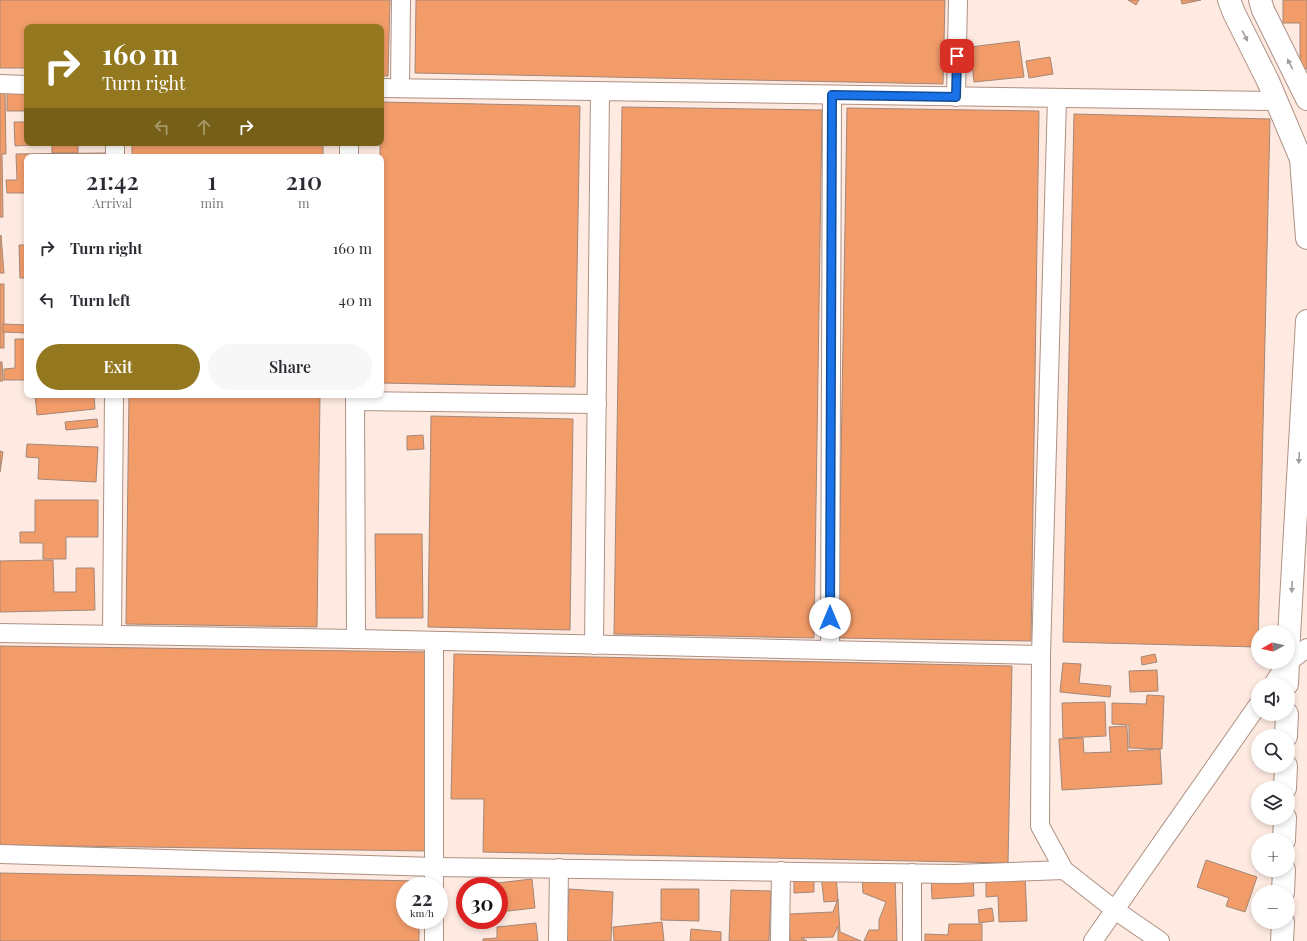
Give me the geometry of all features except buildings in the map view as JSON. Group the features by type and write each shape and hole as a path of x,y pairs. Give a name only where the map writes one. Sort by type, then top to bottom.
{"main road":[{"path":"1229,0 1268,81 1301,159 1307,238"},
{"path":"1260,0 1263,10 1307,99"},
{"path":"1290,625 1307,321"},
{"path":"1282,941 1283,929"}],"street":[{"path":"400,88 401,0"},
{"path":"956,97 958,0"},
{"path":"0,84 24,84"},
{"path":"384,88 1276,101"},
{"path":"594,645 600,92"},
{"path":"830,650 832,95"},
{"path":"1057,98 1042,655 1040,826 1064,870 1115,910 1160,941"},
{"path":"112,635 114,398"},
{"path":"356,639 355,398 597,404"},
{"path":"0,633 356,639 1042,655"},
{"path":"434,641 434,877"},
{"path":"1295,659 1307,648"},
{"path":"1279,677 1286,669"},
{"path":"1093,941 1251,715"},
{"path":"0,854 434,866 955,874 1064,870"},
{"path":"558,941 559,868"},
{"path":"780,941 781,871"},
{"path":"912,873 912,941"},
{"path":"434,929 434,941"}],"route":[{"path":"830,618 832,95 956,97 957,56"}]}
